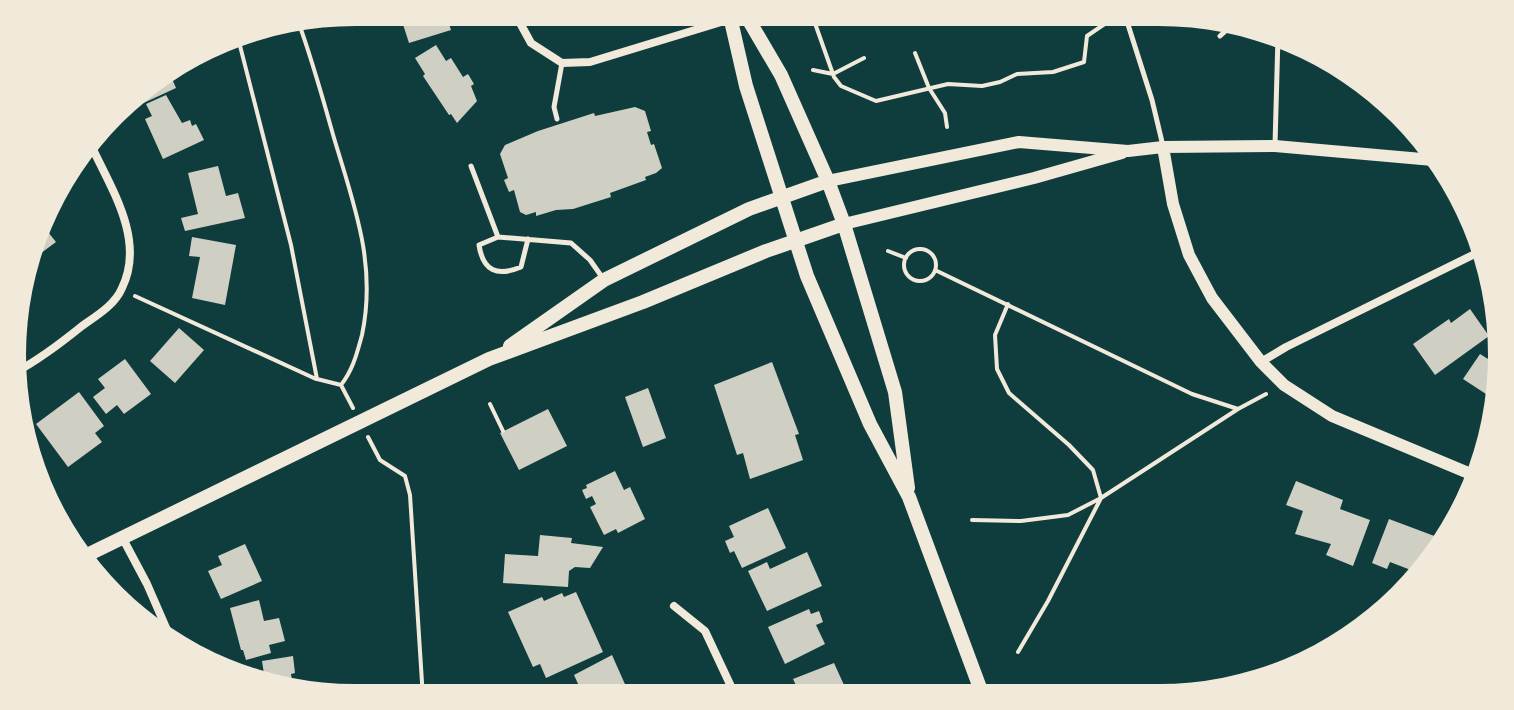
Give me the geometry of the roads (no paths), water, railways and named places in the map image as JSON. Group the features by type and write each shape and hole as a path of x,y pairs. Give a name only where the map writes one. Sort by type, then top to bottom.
{"main road":[{"path":"737,26 746,86 807,276 866,415 909,497 979,684"},
{"path":"744,26 781,75 844,224 895,392 909,497"},
{"path":"489,359 604,280 781,196 828,181"},
{"path":"92,552 489,359 643,302 795,240 844,224"}],"street":[{"path":"522,26 531,43 562,63 590,62 699,26"},
{"path":"828,181 1019,142 1128,151"},
{"path":"844,224 1034,178 1128,151 1163,147 1275,146 1423,159"},
{"path":"1163,147 1173,204 1189,255 1212,298 1261,362 1284,385 1332,416 1467,472"},
{"path":"27,366 106,308 122,290 132,258 126,222 95,154"},
{"path":"1261,362 1473,255"},
{"path":"122,537 164,623"},
{"path":"674,606 705,631 730,684"}],"lane":[{"path":"1128,26 1163,147"},
{"path":"1220,36 1224,32"},
{"path":"1275,146 1278,48"},
{"path":"557,119 554,107 562,63"},
{"path":"471,166 498,237"},
{"path":"528,239 521,267 506,273 490,269 481,257 479,245 498,237 528,239 571,243 590,260 604,280"}]}
